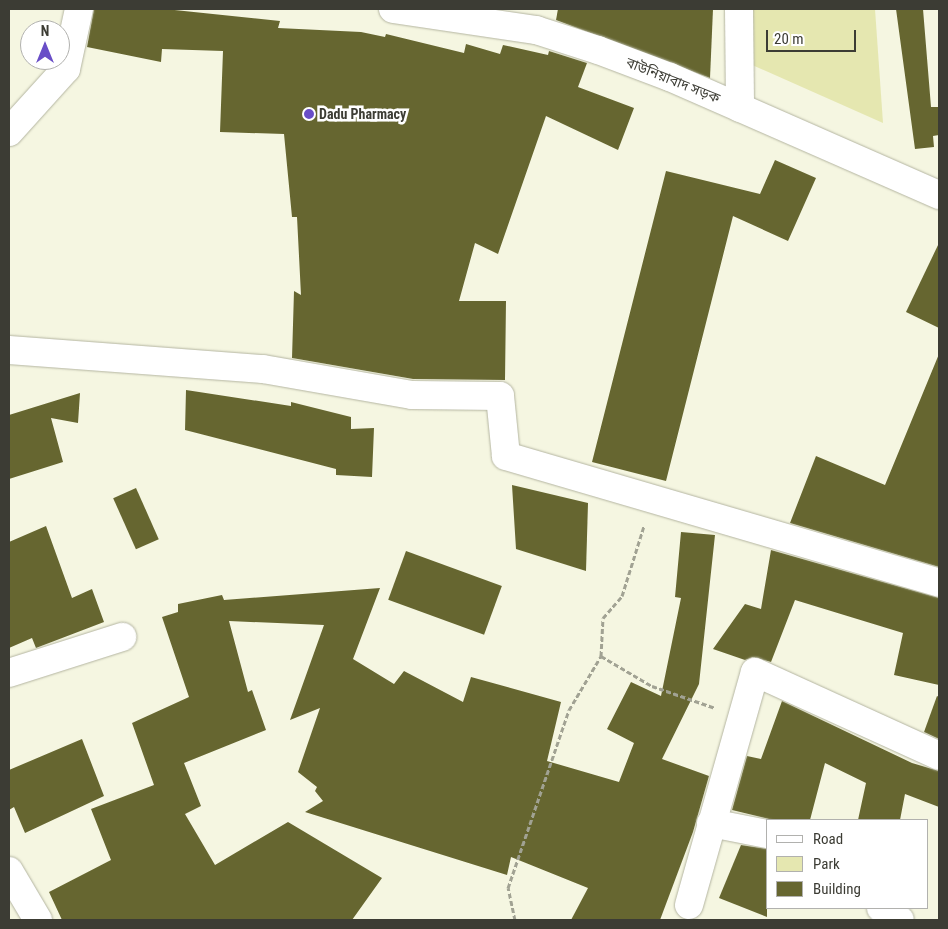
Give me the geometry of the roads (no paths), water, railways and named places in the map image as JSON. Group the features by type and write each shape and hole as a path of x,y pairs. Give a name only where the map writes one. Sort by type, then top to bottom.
{"street":[{"path":"9,132 66,69 79,9"},
{"name":"বাউনিয়াবাদ সড়ক","path":"393,9 444,11 536,30 652,70 939,195"},
{"path":"739,9 740,108"},
{"path":"9,350 263,369 412,395 500,396 506,456 652,501 939,583"},
{"path":"9,672 122,637"},
{"path":"689,905 711,823 742,726 755,672 939,756"},
{"path":"711,823 766,834"},
{"path":"9,871 38,920"},
{"path":"883,909 900,920"}],"place":[{"name":"Dadu Pharmacy","path":"309,114"}]}
